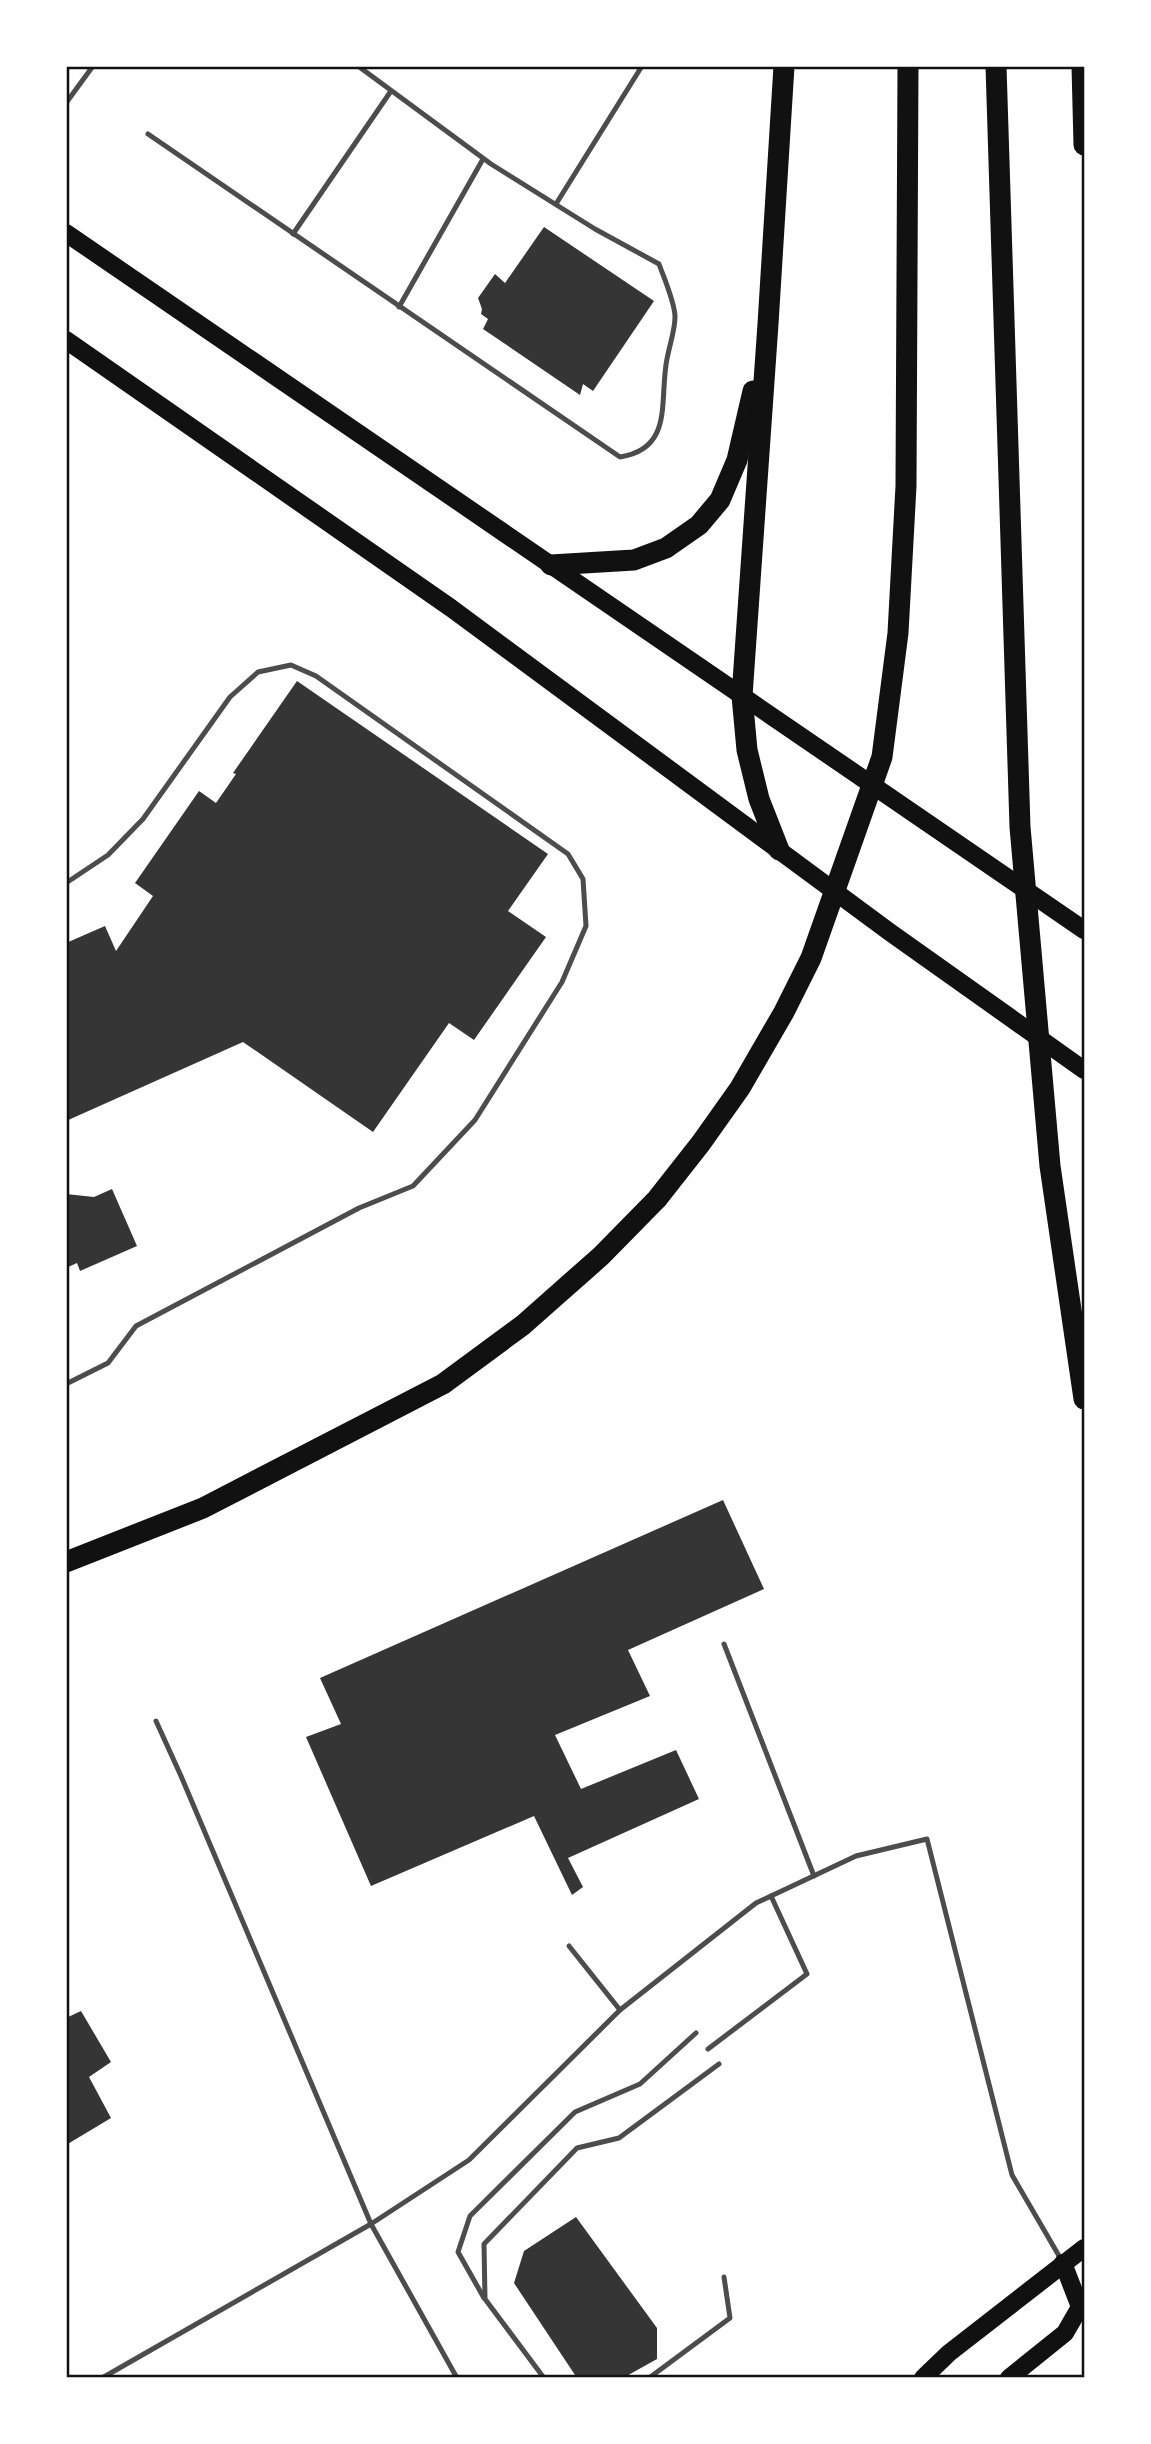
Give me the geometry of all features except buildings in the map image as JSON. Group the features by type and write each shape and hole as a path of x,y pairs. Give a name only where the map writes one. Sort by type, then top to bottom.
{"highway":[{"path":"779,850 759,799 747,750 742,696 784,66"},
{"path":"66,1562 203,1508 443,1384 523,1325 601,1256 657,1199 740,1088 785,1012 811,958 882,757 898,633 906,486 908,66"},
{"path":"996,66 1021,840 1050,1166 1084,1399"},
{"path":"1082,66 1084,145"},
{"path":"551,565 634,560 666,548 699,525 720,500 737,460 768,324"}],"main road":[{"path":"66,233 1084,930"},
{"path":"66,340 451,608 779,850 1084,1070"},
{"path":"922,2378 949,2353 1084,2248"},
{"path":"1009,2378 1065,2333 1080,2307 1063,2263"}],"lane":[{"path":"66,103 93,66"},
{"path":"148,134 620,457 636,454 649,445 660,429 675,315 659,264 483,159 358,66"},
{"path":"555,204 642,66"},
{"path":"293,234 391,91"},
{"path":"399,307 483,159"},
{"path":"66,883 108,855 144,819 230,697 258,672 292,665 316,676 568,853 583,878 586,926 562,982 475,1120 413,1186 359,1208 136,1326 108,1363 66,1384"},
{"path":"724,1644 814,1876"},
{"path":"156,1721 371,2224 457,2378"},
{"path":"102,2378 371,2224 469,2160 620,2010 756,1903 856,1856 927,1839 1012,2175 1063,2263"},
{"path":"708,2049 807,1974 771,1896"},
{"path":"569,1946 620,2010"},
{"path":"544,2378 485,2299 457,2252 470,2216 575,2112 640,2084 696,2033"},
{"path":"485,2299 484,2244 577,2148 619,2138 719,2064"},
{"path":"649,2378 730,2318 724,2277"}]}
